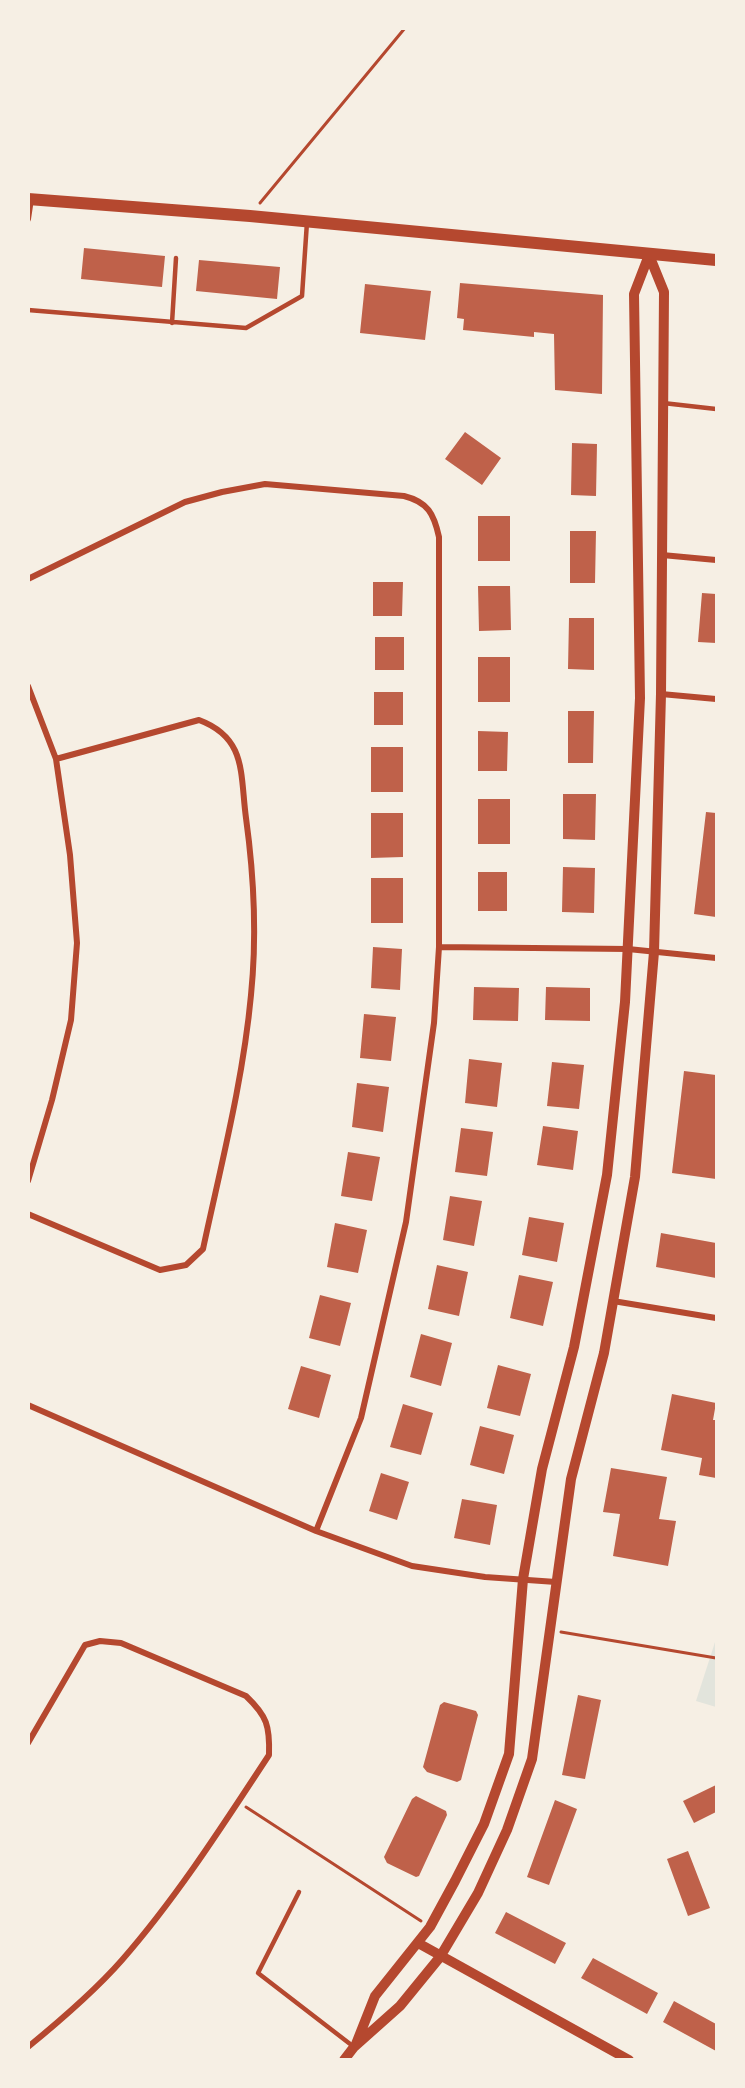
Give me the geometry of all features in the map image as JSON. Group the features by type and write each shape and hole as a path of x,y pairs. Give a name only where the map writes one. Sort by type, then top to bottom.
{"main road":[{"path":"30,199 250,216 717,260"}],"street":[{"path":"28,219 30,199"},
{"path":"344,2060 354,2047 400,2006 440,1957 478,1893 507,1830 528,1769 571,1479 604,1353 635,1177 654,952 662,694 664,292 649,255"},
{"path":"354,2047 375,1996 430,1927 484,1824 508,1754 523,1579 542,1469 574,1347 607,1175 617,1100 640,698 634,294 649,255"},
{"path":"28,579 185,502 264,484 418,499 436,521 439,537 439,947 434,1023 406,1222 362,1418 316,1531"},
{"path":"662,555 717,560"},
{"path":"28,686 56,759 70,855 77,943 71,1020 52,1100 28,1181"},
{"path":"662,694 717,699"},
{"path":"28,1214 160,1270 186,1265 196,1258 202,1249 240,1078 251,994 253,871 238,755 230,737 217,726 200,720 56,759"},
{"path":"439,947 627,950 717,958"},
{"path":"613,1301 717,1318"},
{"path":"28,1405 316,1531 412,1566 556,1582"},
{"path":"28,1743 85,1645 100,1641 122,1643 246,1696 262,1710 270,1732 269,1755 160,1912 122,1961 81,2002 28,2047"},
{"path":"418,1943 629,2060"}],"lane":[{"path":"28,310 246,328 302,296 307,222"},
{"path":"172,323 176,258"},
{"path":"663,403 716,409 717,403"},
{"path":"299,1892 258,1973 354,2047"}],"path":[{"path":"250,216 405,28"},
{"path":"549,1630 717,1658"},
{"path":"238,1802 430,1927"}],"shaded area":[{"path":"716,1639 716,1707 696,1701"}],"building":[{"path":"84,248 165,256 162,287 81,279"},
{"path":"199,260 280,267 277,299 196,291"},
{"path":"460,283 603,295 602,394 555,390 554,334 534,332 534,337 463,330 464,319 457,318"},
{"path":"365,284 431,291 425,340 360,333"},
{"path":"465,432 501,458 482,485 445,459"},
{"path":"572,443 597,444 596,496 571,495"},
{"path":"478,516 510,516 510,561 478,561"},
{"path":"570,531 596,531 595,583 570,583"},
{"path":"373,582 403,582 402,616 373,616"},
{"path":"478,586 510,586 511,630 479,631"},
{"path":"702,593 716,594 716,643 698,642"},
{"path":"569,618 594,618 594,670 568,669"},
{"path":"375,637 404,637 404,670 375,670"},
{"path":"478,657 510,657 510,702 478,702"},
{"path":"374,692 403,692 403,725 374,725"},
{"path":"568,711 594,711 593,763 568,763"},
{"path":"478,731 508,732 507,771 478,771"},
{"path":"371,747 403,747 403,792 371,792"},
{"path":"563,794 596,794 595,840 563,839"},
{"path":"478,799 510,799 510,844 478,844"},
{"path":"706,812 716,813 716,917 694,914"},
{"path":"371,813 403,813 403,857 371,858"},
{"path":"563,867 595,868 594,913 562,912"},
{"path":"478,872 507,872 507,911 478,911"},
{"path":"371,878 403,878 403,923 371,923"},
{"path":"373,947 402,949 400,990 371,988"},
{"path":"474,987 519,988 518,1021 473,1020"},
{"path":"546,987 590,988 590,1021 545,1020"},
{"path":"364,1014 396,1017 391,1061 360,1058"},
{"path":"469,1059 502,1063 497,1107 465,1103"},
{"path":"552,1062 584,1065 579,1109 547,1106"},
{"path":"684,1071 716,1075 716,1179 672,1173"},
{"path":"357,1083 389,1087 383,1132 352,1127"},
{"path":"543,1126 578,1131 573,1170 537,1165"},
{"path":"461,1128 493,1132 487,1176 455,1172"},
{"path":"348,1152 380,1157 372,1201 341,1196"},
{"path":"450,1196 482,1201 474,1246 443,1240"},
{"path":"529,1217 564,1223 557,1262 522,1255"},
{"path":"335,1223 367,1230 358,1273 327,1267"},
{"path":"661,1233 716,1243 716,1278 656,1267"},
{"path":"437,1265 468,1272 459,1316 428,1309"},
{"path":"519,1275 553,1282 543,1326 510,1318"},
{"path":"320,1295 351,1303 340,1346 309,1338"},
{"path":"421,1334 452,1343 441,1386 410,1377"},
{"path":"498,1365 531,1374 520,1416 487,1408"},
{"path":"301,1366 331,1375 319,1418 288,1409"},
{"path":"672,1394 716,1403 713,1420 716,1420 716,1478 699,1475 702,1458 661,1450"},
{"path":"403,1404 433,1413 421,1455 390,1447"},
{"path":"480,1426 514,1435 504,1474 470,1465"},
{"path":"611,1468 667,1477 659,1519 676,1521 668,1566 613,1556 620,1514 603,1512"},
{"path":"381,1473 409,1482 397,1520 369,1511"},
{"path":"462,1499 497,1505 490,1545 454,1538"},
{"path":"578,1695 601,1700 585,1779 562,1775"},
{"path":"444,1702 476,1711 478,1715 461,1780 457,1782 427,1772 423,1767 440,1705"},
{"path":"716,1785 716,1812 694,1823 683,1801"},
{"path":"416,1796 446,1811 447,1815 419,1876 416,1877 387,1863 384,1857 412,1799"},
{"path":"555,1800 577,1809 549,1885 527,1877"},
{"path":"688,1851 710,1908 688,1916 667,1859"},
{"path":"506,1912 566,1943 555,1964 495,1933"},
{"path":"593,1958 658,1993 647,2014 581,1978"},
{"path":"674,2001 716,2024 716,2051 663,2022"}]}
